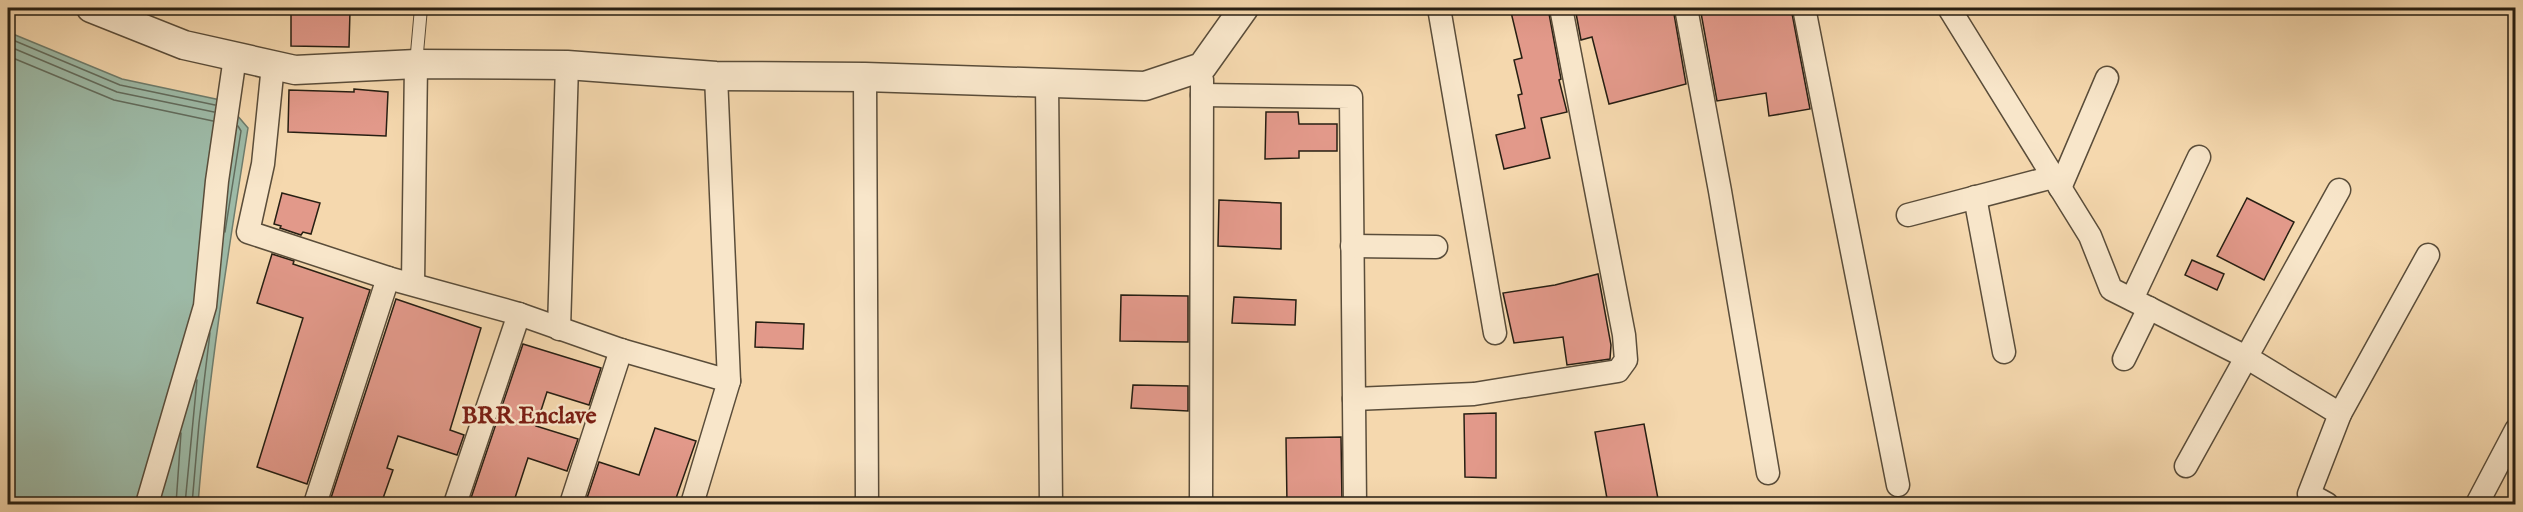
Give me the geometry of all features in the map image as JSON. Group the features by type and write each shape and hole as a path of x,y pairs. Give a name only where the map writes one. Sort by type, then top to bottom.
{"street":[{"path":"91,8 184,45 295,70 416,64 567,65 716,76 1047,81 1145,86 1202,67"},
{"path":"1201,504 1202,67 1244,8"},
{"path":"1439,8 1495,333"},
{"path":"1354,399 1474,394 1618,371 1626,360 1624,335 1561,8"},
{"path":"1686,8 1768,473"},
{"path":"1804,8 1898,485"},
{"path":"1949,8 2090,236 2111,289 2246,357 2340,414"},
{"path":"147,504 205,306 217,181 236,57"},
{"path":"412,283 416,64"},
{"path":"273,65 263,164 248,232 388,278 519,314 621,350 729,381"},
{"path":"559,329 567,65"},
{"path":"692,504 729,381 716,76"},
{"path":"865,77 867,504"},
{"path":"2057,183 2107,78"},
{"path":"1047,81 1051,504"},
{"path":"1202,95 1351,97 1355,504"},
{"path":"2124,359 2140,304 2199,157"},
{"path":"1908,215 1975,197 2057,183"},
{"path":"2186,466 2339,190"},
{"path":"1975,197 2004,352"},
{"path":"1352,246 1436,247"},
{"path":"2327,504 2309,494 2340,414 2428,255"},
{"path":"315,504 388,278"},
{"path":"455,504 519,314"},
{"path":"571,504 621,350"},
{"path":"2477,504 2516,430"}],"lane":[{"path":"416,64 421,8"}],"water":[{"path":"8,32 122,79 225,101 248,128 213,363 198,504 8,504"}],"building":[{"path":"1510,8 1548,8 1561,79 1559,80 1567,112 1541,118 1550,158 1504,169 1496,135 1525,128 1518,95 1522,94 1514,60 1522,58"},
{"path":"1575,8 1673,8 1686,84 1609,104 1592,37 1581,40"},
{"path":"1734,8 1791,8 1810,109 1769,116 1766,93 1717,101 1701,13"},
{"path":"291,10 350,11 349,47 291,46"},
{"path":"354,89 388,92 386,136 288,132 289,90 354,92"},
{"path":"1266,112 1298,112 1299,124 1337,124 1337,151 1299,151 1299,158 1265,159"},
{"path":"282,193 320,203 311,234 303,232 301,235 274,224"},
{"path":"2247,198 2294,222 2264,280 2217,256"},
{"path":"1219,200 1281,203 1281,249 1218,246"},
{"path":"272,254 294,261 293,264 370,290 307,484 257,467 303,318 257,303"},
{"path":"2192,260 2224,274 2217,290 2185,275"},
{"path":"1598,274 1611,345 1610,359 1567,365 1563,337 1514,343 1503,293 1555,285"},
{"path":"1121,295 1188,296 1188,342 1120,341"},
{"path":"1234,297 1296,300 1295,325 1232,323"},
{"path":"396,299 481,328 450,430 464,435 457,455 398,436 387,468 393,470 381,504 329,504"},
{"path":"756,322 804,324 803,349 755,347"},
{"path":"523,344 601,368 589,405 547,392 536,426 578,439 567,471 528,458 513,504 469,504"},
{"path":"1133,385 1188,386 1188,411 1131,408"},
{"path":"1496,413 1496,478 1465,477 1464,414"},
{"path":"1644,424 1659,504 1608,504 1595,432"},
{"path":"655,428 696,441 674,504 585,504 599,462 639,475"},
{"path":"1341,437 1342,504 1287,504 1286,438"}],"district":[{"name":"BRR Enclave","path":"529,415"}]}
